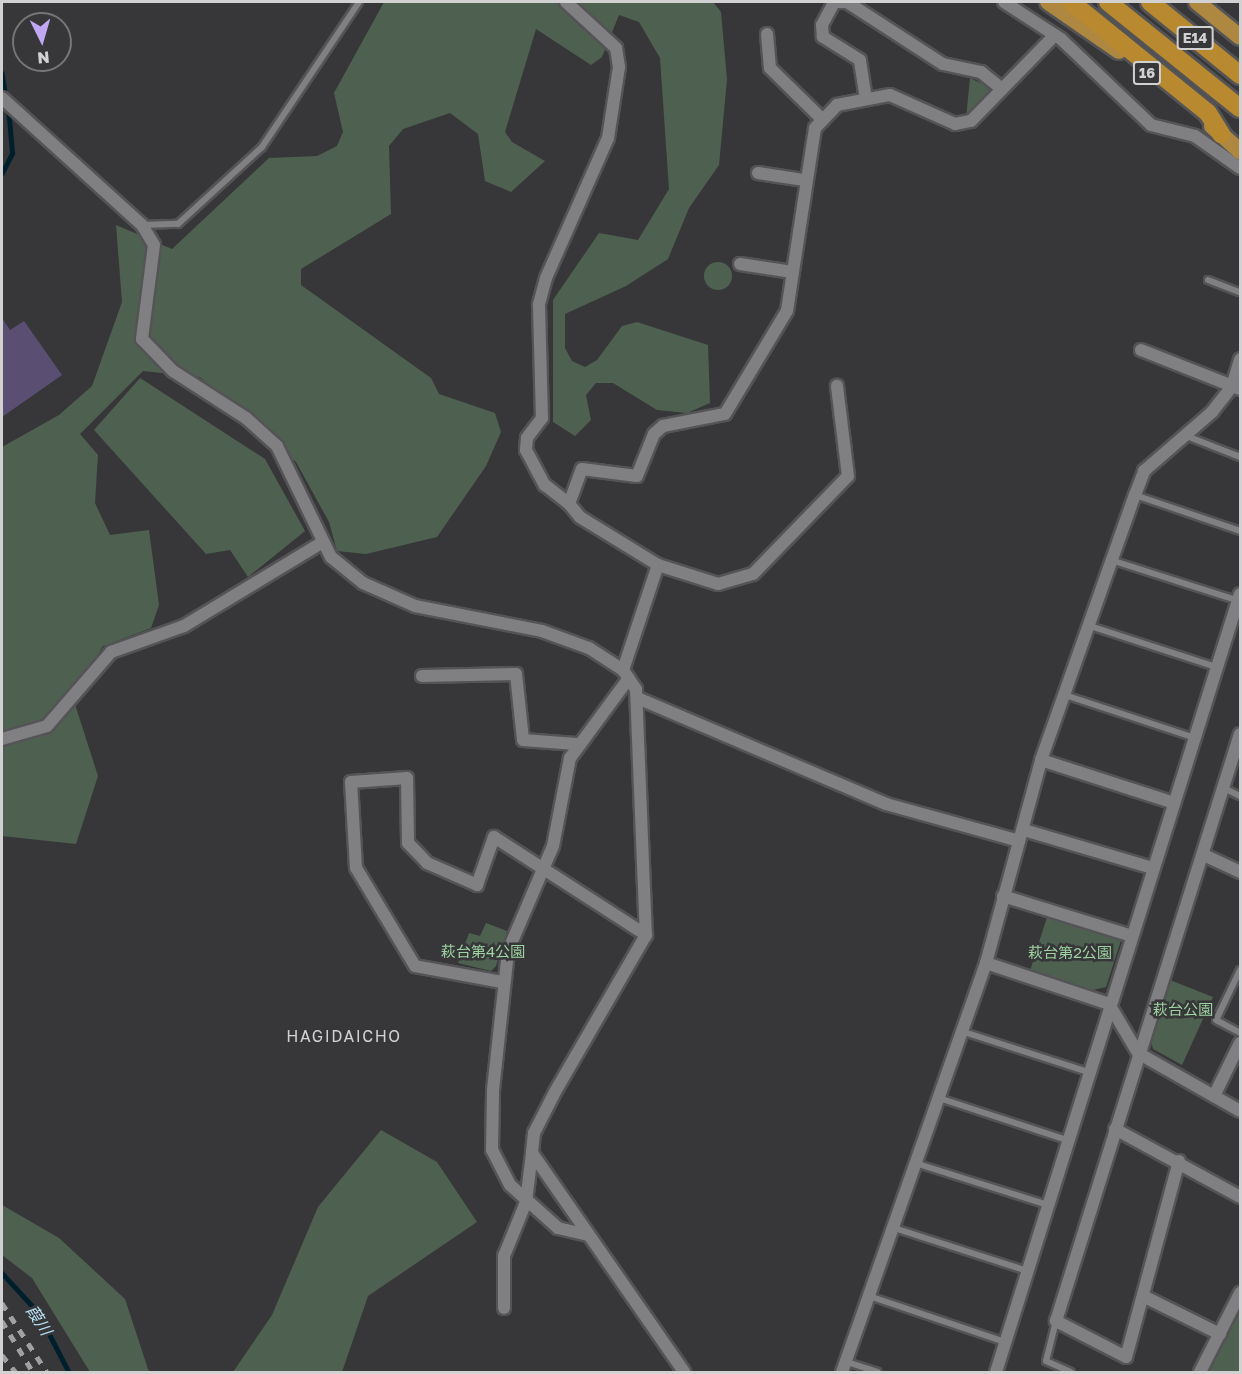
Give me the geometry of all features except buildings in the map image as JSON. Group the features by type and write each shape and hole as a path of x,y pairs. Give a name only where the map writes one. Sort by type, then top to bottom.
{"highway":[{"name":"16","path":"1048,2 1240,151"},
{"path":"1071,2 1208,113 1221,134"},
{"name":"E14","path":"1108,2 1240,108"},
{"name":"E14","path":"1150,2 1240,75"},
{"path":"1197,2 1240,37"}],"street":[{"path":"566,2 616,48 619,67 608,138 546,278 540,305 542,418 527,438 526,450 544,485 569,504 580,517 657,566 718,584 753,574 848,476 837,386"},
{"path":"866,99 860,60 823,37 822,25 834,2 847,2 943,64 981,72 1002,89"},
{"path":"1004,2 1055,35 1151,125 1195,136 1240,168"},
{"path":"767,34 770,68 823,120"},
{"path":"569,504 582,470 637,476 654,434 663,426 725,414 786,311 804,180 815,128 837,105 890,95 955,123 971,121 1055,35"},
{"path":"2,98 142,225 154,246 142,339 173,371 246,418 277,446 313,515 321,543 363,583 415,606 542,631 589,648 626,674 640,699 646,935 534,1133 526,1202 504,1256 504,1308"},
{"path":"758,173 804,180"},
{"path":"740,264 792,272"},
{"path":"1141,350 1236,388"},
{"path":"844,1367 891,1227 986,963 1041,760 1114,561 1134,495 1144,471 1236,388 1240,359"},
{"path":"2,740 47,726 111,652 184,626 321,543"},
{"path":"588,1235 558,1228 526,1202 510,1185 492,1150 502,982 508,951 544,872 576,744 626,674 657,566"},
{"path":"996,1372 1109,1004 1152,868 1220,669 1240,598"},
{"path":"422,676 516,674 523,740 576,744"},
{"path":"640,699 886,804 1152,868"},
{"path":"1179,1161 1126,1357 1056,1321 1138,1053 1206,856 1240,734"},
{"path":"1041,760 1174,803"},
{"path":"502,982 415,966 356,868 351,782 407,778 408,843 427,863 477,885 494,837 544,872 646,935"},
{"path":"1206,856 1240,872"},
{"path":"1003,896 1132,936"},
{"path":"986,963 1109,1004 1138,1053 1240,1111"},
{"path":"1214,1096 1240,1043"},
{"path":"1115,1129 1179,1161 1240,1197"},
{"path":"532,1153 684,1372"},
{"path":"1200,1372 1240,1293"},
{"path":"1143,1296 1220,1334"}],"lane":[{"path":"142,225 178,224 262,147 359,2"},
{"path":"1208,280 1240,291"},
{"path":"1184,435 1240,457"},
{"path":"1134,495 1240,531"},
{"path":"1114,561 1240,598"},
{"path":"1090,626 1220,669"},
{"path":"1065,695 1197,739"},
{"path":"1224,788 1240,796"},
{"path":"1240,970 1216,1020 1240,1033"},
{"path":"960,1031 1089,1072"},
{"path":"939,1098 1068,1140"},
{"path":"915,1163 1048,1205"},
{"path":"891,1227 1027,1272"},
{"path":"868,1296 1005,1342"},
{"path":"1056,1321 1047,1361 1071,1372"},
{"path":"844,1367 877,1372"}],"green space":[{"path":"384,2 713,2 721,12 727,79 719,165 689,208 668,259 626,286 565,314 565,348 572,361 585,367 597,360 622,326 637,322 708,345 710,403 687,413 657,410 613,383 596,383 586,395 591,420 575,436 553,422 553,300 599,233 638,240 669,189 660,58 639,22 619,15 602,57 591,65 536,29 505,132 512,142 545,161 511,192 485,181 478,134 450,113 403,129 389,146 391,214 301,269 301,285 431,378 439,394 495,413 501,432 486,466 437,537 366,554 337,551 329,522 296,462 200,377 143,371 80,434 98,455 95,503 110,535 149,530 159,605 151,628 103,646 72,695 98,776 76,844 2,836 2,447 59,415 92,386 122,302 116,225 172,249 269,158 317,156 337,146 343,132 334,93"},
{"path":"970,78 995,90 966,119"},
{"path":"718,262 728,266 732,276 728,286 718,290 708,286 704,276 708,266"},
{"path":"140,378 265,459 305,531 248,577 230,550 206,554 94,430"},
{"name":"萩台第2公園","path":"1048,914 1122,937 1106,987 1093,990 1029,974"},
{"name":"萩台第4公園","path":"486,923 507,931 496,966 491,971 458,963 469,933 480,936"},
{"name":"萩台公園","path":"1170,980 1213,997 1182,1065 1153,1049 1151,1040"},
{"path":"381,1130 437,1162 477,1222 368,1296 342,1372 233,1372 272,1315 318,1207"},
{"path":"2,1205 59,1238 125,1299 149,1372 90,1372 32,1278 2,1255"},
{"path":"1240,1312 1240,1372 1209,1372"}],"waterway":[{"name":"葭川","path":"2,73 6,99"},
{"name":"葭川","path":"2,173 12,153 8,107"},
{"name":"葭川","path":"2,1273 38,1312 69,1372"}],"railway":[{"path":"2,1303 47,1372"},
{"path":"2,1321 33,1372"},
{"path":"2,1355 16,1372"}],"district":[{"name":"HAGIDAICHO","path":"344,1036"}]}
